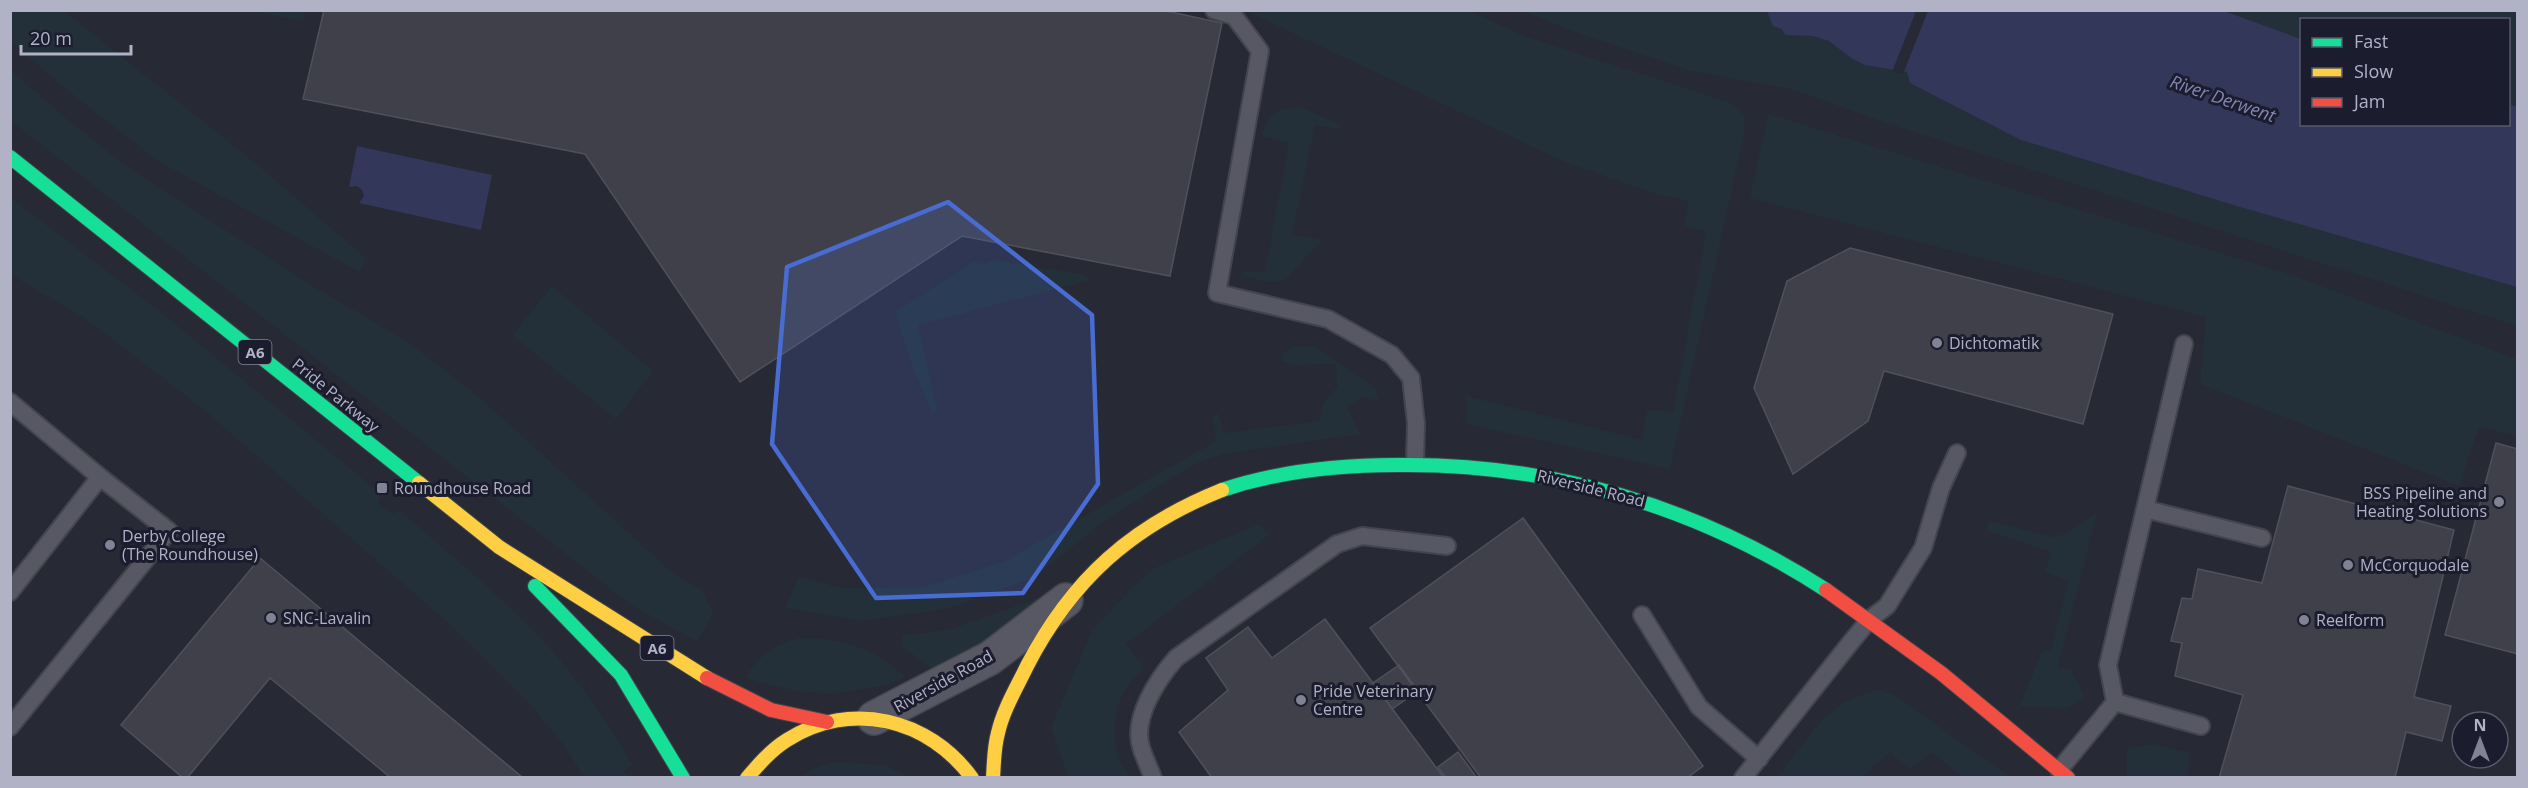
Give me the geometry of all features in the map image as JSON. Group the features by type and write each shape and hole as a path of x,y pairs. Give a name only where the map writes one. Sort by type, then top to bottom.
{"main road":[{"name":"Pride Parkway","path":"10,157 499,548 699,674 771,710 826,722"},
{"name":"Riverside Road","path":"993,777 998,731 1028,662 1069,598 1127,543 1167,516 1203,498 1241,484 1291,472 1354,465 1415,463 1456,464 1524,472 1608,490 1709,525 1775,557 1870,619 2063,774"},
{"name":"Pride Parkway","path":"499,548 621,675 683,777"},
{"name":"A6","path":"747,777 756,764 783,741 803,730 826,722 849,718 874,718 902,724 923,734 944,747 972,777"}],"street":[{"name":"Riverside Road","path":"874,718 990,658 1069,598"}],"lane":[{"path":"1214,10 1234,16 1260,51 1217,293 1328,319 1392,355 1411,378 1416,424 1415,463"},
{"path":"2063,774 2115,702 2108,665 2184,344"},
{"path":"10,402 169,531 10,727"},
{"path":"1743,777 1870,619 1887,606 1923,548 1941,488 1957,453"},
{"path":"10,592 100,477"},
{"path":"2145,509 2262,538"},
{"path":"1153,777 1140,745 1140,720 1145,704 1161,675 1176,658 1337,544 1362,536 1447,546"},
{"path":"1642,615 1699,707 1759,759"},
{"path":"2115,702 2201,726"}],"highlighted area":[{"path":"948,202 1092,315 1098,484 1023,593 876,598 772,444 787,267"}],"shaded area":[{"path":"11,10 64,11 253,161 366,258 359,272 158,161 77,98 11,42"},
{"path":"251,11 305,11 303,21"},
{"path":"1246,11 1470,11 1522,35 1731,103 1745,116 1744,134 1670,469 1466,424 1466,396 1642,440 1647,409 1673,413 1706,232 1684,225 1688,201 1657,194 1567,163"},
{"path":"1523,11 1767,11 1773,25 1783,29 1785,35 1812,36 1829,41 1851,58 1907,72 2021,140 2240,207 2517,287 2517,326 1889,124 1791,89 1691,71 1583,35"},
{"path":"2224,11 2517,11 2517,107 2510,104 2510,18 2300,18 2300,39"},
{"path":"11,70 64,117 129,168 306,282 408,342 479,397 674,574 702,590 713,613 697,642 630,604 11,121"},
{"path":"1300,107 1339,124 1341,130 1315,125 1292,234 1322,240 1284,281 1266,281 1242,276 1243,272 1265,271 1289,143 1262,136 1264,128 1274,113"},
{"path":"1768,114 2295,276 2517,359 2517,436 2479,427 2459,486 2200,384 2206,317 1750,198"},
{"path":"11,198 157,309 381,494 377,503 393,514 399,510 493,592 547,645 582,687 632,764 624,771 631,777 584,777 562,743 528,702 455,629 204,410 85,318 11,275"},
{"path":"993,260 1085,275 1091,280 918,325 937,410 933,416 913,367 895,312 973,262 985,264"},
{"path":"552,286 653,371 616,419 512,335"},
{"path":"1293,347 1317,348 1375,388 1379,402 1364,397 1346,406 1360,434 1224,454 1192,465 1103,522 1036,576 951,608 861,621 785,608 799,576 841,588 924,587 1005,561 1216,441 1212,416 1218,413 1224,433 1320,421 1325,403 1337,387 1336,364 1293,365 1283,362 1281,354"},
{"path":"2097,512 2058,667 2071,670 2085,697 2067,708 2020,706 2041,653 2051,649 2068,581 2045,572 2051,552 1986,530 1989,521 2053,537 2067,533"},
{"path":"1259,524 1270,534 1126,644 1144,667 1124,691 1117,709 1114,732 1117,756 1130,777 1068,777 1051,728 1092,630 1152,569"},
{"path":"1053,593 1009,628 934,670 901,646 903,635 948,630"},
{"path":"800,638 831,640 857,646 880,658 905,676 893,683 836,693 793,690 745,678 768,652"},
{"path":"1878,689 1894,695 2010,777 1963,777 1931,752 1909,770 1890,752 1862,777 1777,777 1821,721 1844,702"},
{"path":"2153,744 2191,753 2187,777 2127,777 2127,748"},
{"path":"834,762 883,765 910,777 799,777 819,766"}],"water":[{"name":"River Derwent","path":"1767,11 2224,11 2300,39 2300,126 2510,126 2510,104 2517,107 2517,287 2240,207 2021,140 1910,83 1907,72 1865,65 1851,58 1829,41 1812,36 1785,35 1782,29 1773,26"},
{"path":"357,146 492,175 481,230 359,203 364,196 362,190 357,186 349,187"}],"pier":[{"path":"1916,11 1928,11 1903,74 1892,72"}],"building":[{"path":"324,10 1162,10 1222,23 1170,276 962,236 740,382 585,154 303,99"},
{"name":"Dichtomatik","path":"1850,248 2113,314 2083,424 1884,371 1868,421 1793,474 1754,388 1787,281"},
{"name":"BSS Pipeline and Heating Solutions","path":"2496,443 2518,449 2518,654 2445,635"},
{"name":"Reelform","path":"2288,486 2454,530 2414,697 2451,706 2442,741 2406,732 2395,778 2219,778 2243,695 2175,676 2182,643 2171,641 2182,598 2192,599 2198,569 2262,583"},
{"path":"1523,518 1703,766 1687,778 1481,778 1370,628"},
{"name":"SNC-Lavalin","path":"260,558 522,777 391,778 270,678 187,778 183,778 121,725"},
{"name":"Pride Veterinary Centre","path":"1325,619 1444,778 1212,778 1179,732 1228,690 1206,658 1248,627 1272,658"},
{"path":"1399,665 1418,691 1392,709 1373,683"},
{"path":"1458,752 1477,778 1446,778 1438,767"}],"traffic: fast":[{"path":"10,157 419,483"},
{"path":"1222,490 1243,483 1308,470 1352,466 1454,466 1511,472 1621,495 1674,513 1777,560 1826,590"},
{"path":"535,586 621,675 683,778"}],"traffic: slow":[{"path":"419,483 499,547 707,678"},
{"path":"993,778 997,738 1007,707 1027,666 1064,607 1108,559 1133,539 1160,520 1222,490"},
{"path":"747,778 770,753 787,740 812,727 837,720 862,718 887,721 911,729 934,741 972,778"}],"traffic: jam":[{"path":"1826,590 1941,673 2068,778"},
{"path":"707,678 771,710 827,722"}],"place":[{"name":"Dichtomatik","path":"1937,343"},
{"name":"Roundhouse Road","path":"382,488"},
{"name":"BSS Pipeline and Heating Solutions","path":"2499,502"},
{"name":"Derby College (The Roundhouse)","path":"110,545"},
{"name":"McCorquodale","path":"2348,565"},
{"name":"SNC-Lavalin","path":"271,618"},
{"name":"Reelform","path":"2304,620"},
{"name":"Pride Veterinary Centre","path":"1301,700"}]}
